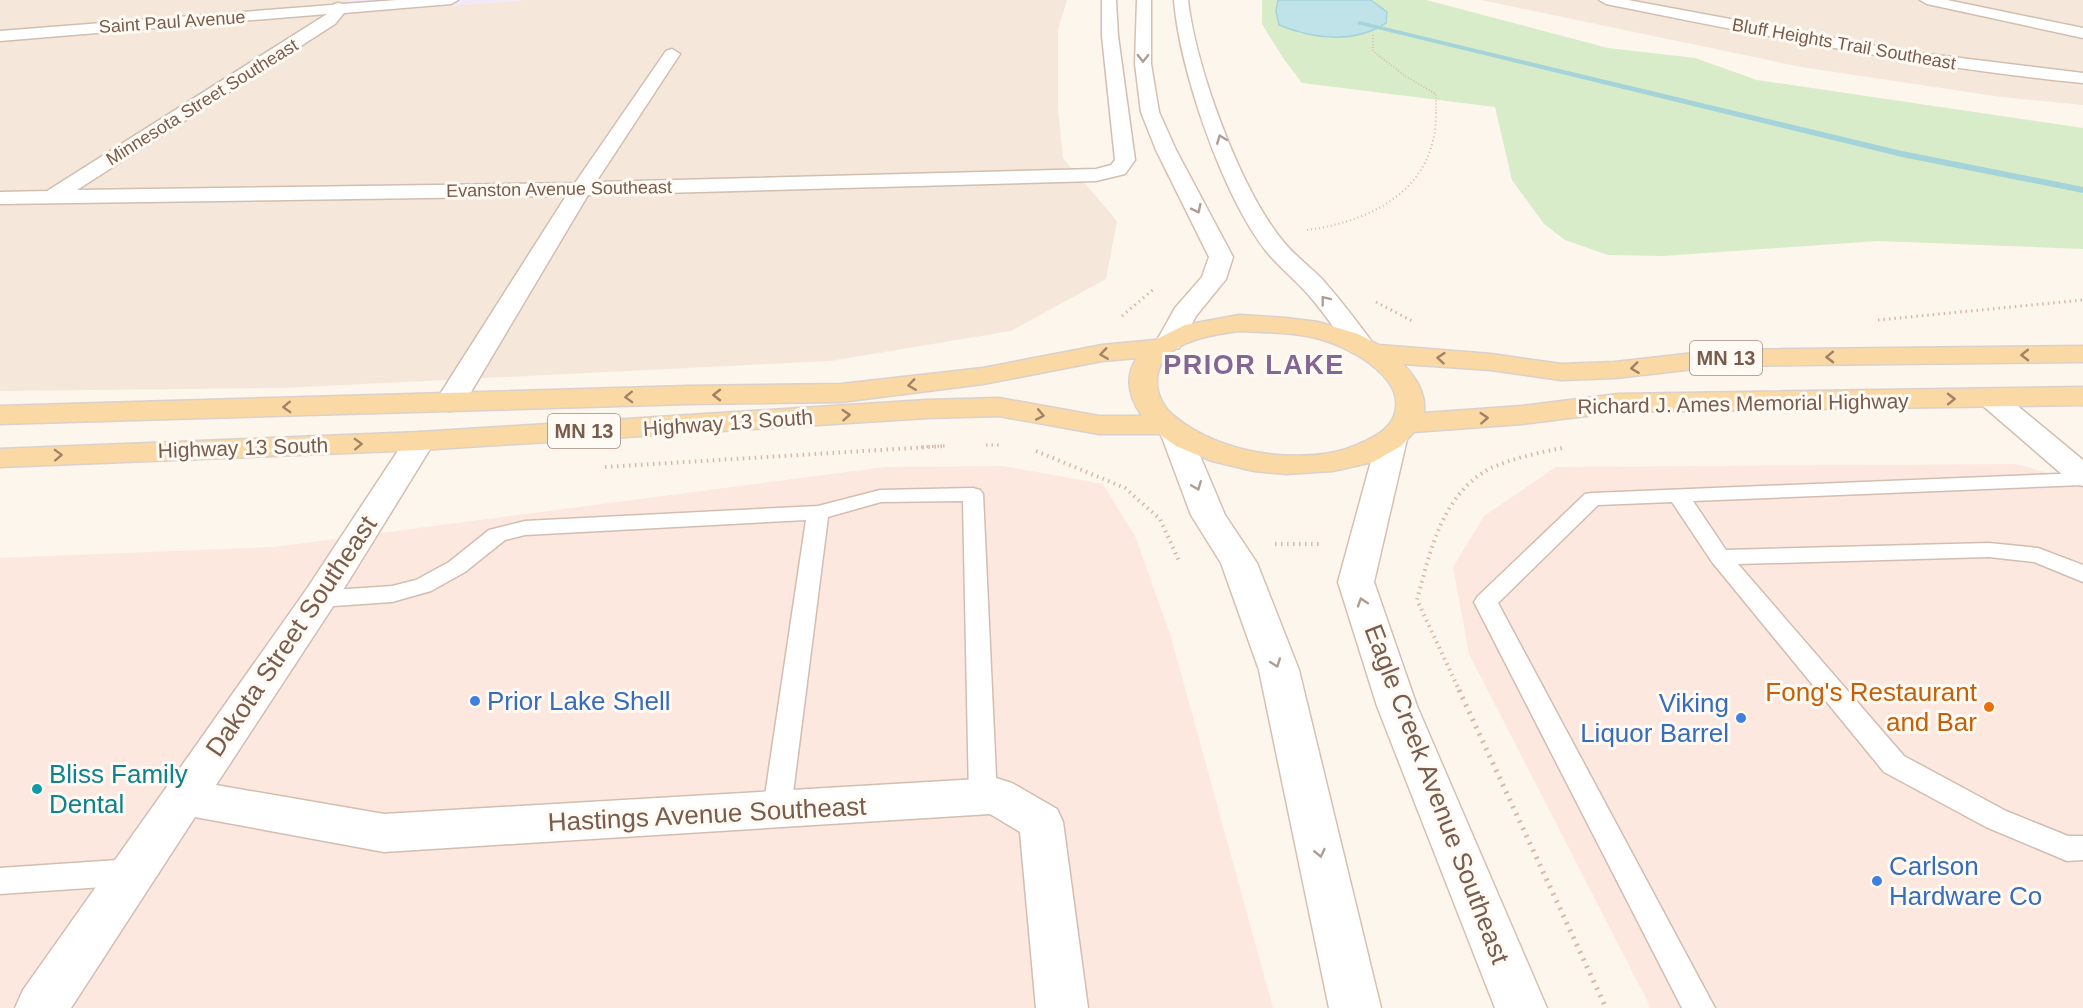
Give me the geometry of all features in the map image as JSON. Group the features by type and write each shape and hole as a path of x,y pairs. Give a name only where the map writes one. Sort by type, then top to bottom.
{"main road":[{"path":"1249,323 1281,324 1323,332 1366,350 1390,367 1407,388 1411,410 1398,431 1377,450 1342,462 1298,466 1242,459 1210,450 1171,428 1150,408 1140,383 1147,360 1165,344 1200,329 1249,323"},
{"name":"Highway 13 South","path":"0,415 841,393 983,376 1102,353 1165,344"},
{"name":"Richard J. Ames Memorial Highway","path":"1366,350 1491,362 1561,372 1615,370 1721,358 2083,354"},
{"name":"Richard J. Ames Memorial Highway","path":"1398,431 1571,407 1618,403 2083,396"},
{"name":"Highway 13 South","path":"0,458 420,441 927,409 999,407 1099,425 1171,428"}],"street":[{"name":"Saint Paul Avenue","path":"0,36 336,5 451,0"},
{"name":"Evanston Avenue Southeast","path":"0,198 582,189 1096,176 1118,170 1125,160 1110,36 1109,0"},
{"path":"1144,0 1143,63 1150,112 1166,150 1221,257 1214,279 1184,313 1165,344"},
{"path":"1181,0 1188,44 1210,111 1251,212 1274,246 1314,286 1366,350"},
{"name":"Bluff Heights Trail Southeast","path":"1606,0 1871,51 2016,72 2083,78"},
{"path":"1927,0 2083,33"},
{"name":"Minnesota Street Southeast","path":"52,196 330,21 336,5"},
{"path":"450,402 582,189 672,54"},
{"path":"1992,399 2083,478"},
{"path":"1171,428 1208,515 1239,563 1279,670 1355,1008"},
{"name":"Eagle Creek Avenue Southeast","path":"1398,431 1356,582 1397,706 1521,1008"},
{"name":"Dakota Street Southeast","path":"40,1008 319,599 420,441"},
{"name":"Hastings Avenue Southeast","path":"183,797 384,833 996,796 1041,822 1062,1008"}],"lane":[{"path":"1699,1008 1486,602 1592,499 2083,478"},
{"path":"319,599 392,594 423,586 457,567 497,535 525,528 818,513 880,496 972,494 983,798"},
{"path":"1678,495 1719,557 1894,764 1996,819 2067,849 2083,848"},
{"path":"777,809 818,513"},
{"path":"1719,557 1989,550 2038,555 2083,574"},
{"path":"0,881 132,872"}],"path":[{"path":"1264,231 1298,231 1334,227 1367,217 1389,204 1422,171 1432,149 1437,123 1436,94 1405,76 1373,51 1373,35"},
{"path":"1117,321 1158,286"},
{"path":"1371,298 1413,321"},
{"path":"976,445 1011,446"},
{"path":"598,467 953,446"},
{"path":"1032,450 1125,488 1160,519 1179,561"},
{"path":"1271,544 1329,544"}],"shaded area":[{"path":"0,0 349,0 343,14 525,0 1067,0 1058,30 1058,109 1063,158 1117,221 1106,279 1011,331 830,361 283,388 0,391"},
{"path":"349,0 525,0 342,14"},
{"path":"1481,0 2083,0 2083,105 2001,97 1801,67"},
{"path":"2016,464 2083,483 2083,1008 1651,1008 1469,654 1453,567 1484,516 1556,467"},
{"path":"1003,466 1103,484 1135,536 1171,637 1273,1008 0,1008 0,558 274,547 885,467"}],"green space":[{"path":"1262,0 1278,0 1276,11 1298,33 1323,37 1355,36 1375,1 1371,0 1426,0 1608,48 1695,58 1757,80 2083,128 2083,249 1878,241 1664,256 1608,255 1565,240 1544,224 1512,180 1495,107 1302,83 1262,24"}],"water":[{"path":"1278,0 1371,0 1387,12 1386,23 1374,30 1347,37 1306,34 1279,25 1276,11"}],"waterway":[{"path":"1359,23 1902,154 2083,190"}],"place":[{"name":"Prior Lake Shell","path":"475,701"},
{"name":"Fong's Restaurant and Bar","path":"1989,707"},
{"name":"Viking Liquor Barrel","path":"1741,718"},
{"name":"Bliss Family Dental","path":"37,789"},
{"name":"Carlson Hardware Co","path":"1877,881"}],"district":[{"name":"PRIOR LAKE","path":"1254,365"}]}
